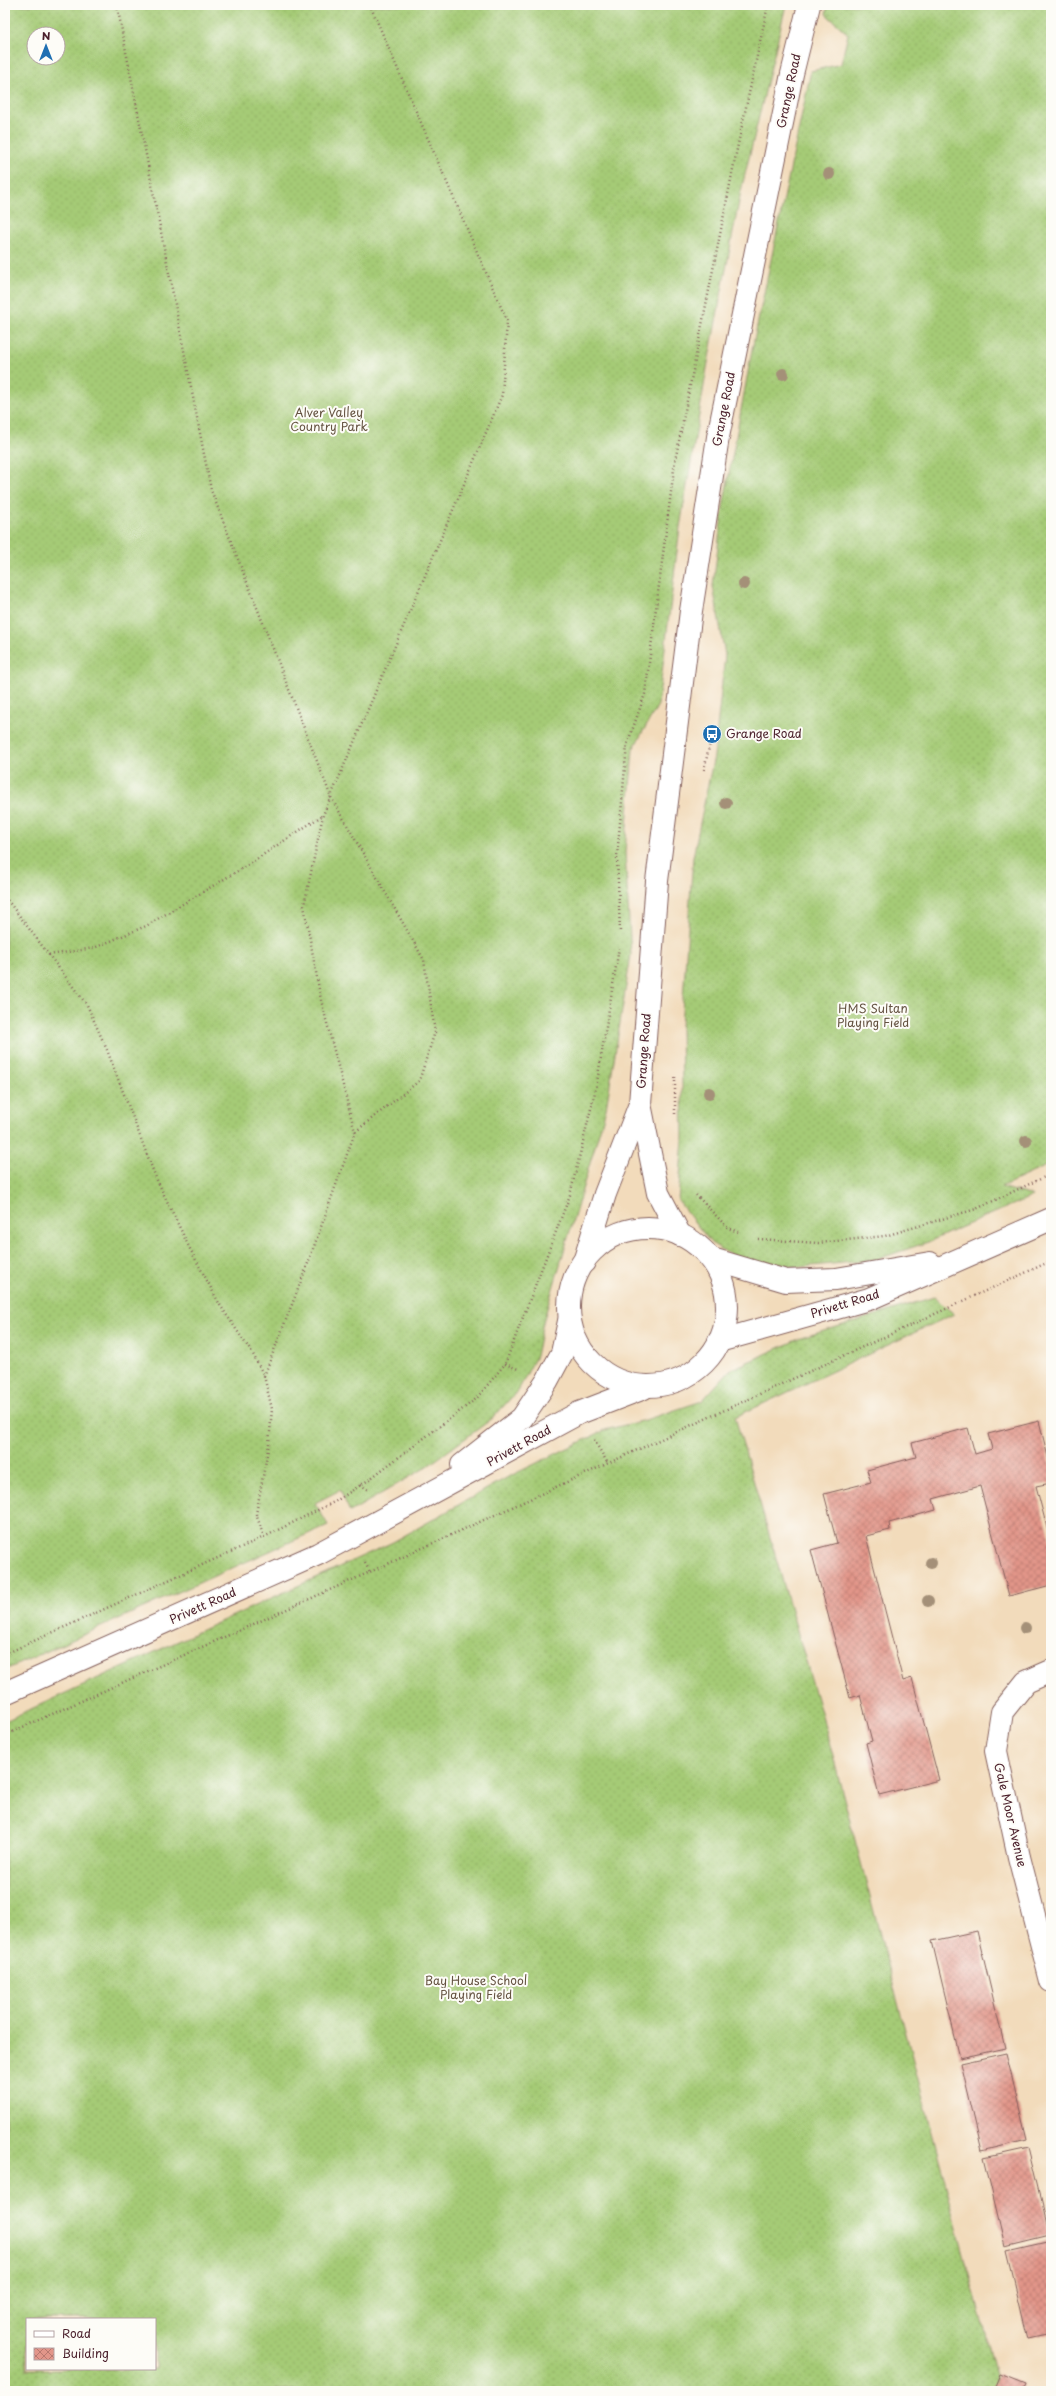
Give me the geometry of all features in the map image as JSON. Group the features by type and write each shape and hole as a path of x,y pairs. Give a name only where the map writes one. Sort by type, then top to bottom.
{"main road":[{"name":"Grange Road","path":"680,1235 658,1193 640,1104 657,881 693,596 718,437 792,74 809,5"},
{"name":"Grange Road","path":"584,1262 605,1194 640,1104"},
{"name":"Privett Road","path":"720,1341 869,1299 1051,1219"},
{"path":"640,1228 666,1230 680,1235 692,1240 712,1259 726,1290 728,1318 716,1351 696,1372 671,1384 644,1388 620,1383 596,1368 574,1339 568,1312 571,1284 590,1252 613,1236 640,1228"},
{"name":"Privett Road","path":"712,1259 786,1281 836,1279 967,1257"},
{"name":"Privett Road","path":"398,1512 430,1491 522,1418 547,1381 562,1353 570,1319"},
{"name":"Privett Road","path":"5,1693 318,1554 579,1413 644,1388"},
{"name":"Gale Moor Avenue","path":"1051,1671 1026,1682 1002,1712 996,1751 1019,1858 1051,1981"}],"path":[{"path":"117,5 212,490 331,797 424,960 434,1032 419,1081 355,1132 307,1266 264,1376"},
{"path":"355,1132 321,1000 304,906 323,815 502,395 507,321 370,5"},
{"path":"620,939 617,857 627,746 646,694 675,461 735,157 768,5"},
{"path":"704,771 712,734"},
{"path":"49,955 94,948 146,926 246,866 323,815"},
{"path":"5,898 87,1005 107,1050 156,1178 220,1305 254,1356 264,1376 272,1409 269,1444 256,1514 264,1537"},
{"path":"5,1654 264,1537 336,1501 367,1481 476,1399 505,1364 570,1195 596,1088 619,946"},
{"path":"675,1069 676,1122"},
{"path":"750,1238 818,1243 885,1236 976,1208 1051,1174"},
{"path":"693,1192 728,1228 745,1236"},
{"path":"5,1735 370,1572 1051,1261"}],"green space":[{"name":"Alver Valley Country Park","path":"5,5 786,5 741,191 707,368 680,527 658,705 633,749 625,852 631,955 606,1109 543,1322 536,1356 519,1389 493,1418 425,1468 350,1512 340,1490 315,1503 328,1525 5,1670"},
{"name":"HMS Sultan Playing Field","path":"828,5 1051,5 1051,1164 1001,1187 1033,1196 928,1242 875,1260 800,1267 743,1262 711,1243 678,1201 683,1139 681,1026 693,857 714,756 725,655 713,586 723,507 753,345 811,71 841,64 848,34 826,14"},
{"name":"Bay House School Playing Field","path":"934,1297 954,1314 735,1417 826,1730 997,2379 992,2391 5,2391 5,1721 393,1542 508,1477 605,1430 645,1420 702,1401 730,1370 801,1338"}],"building":[{"path":"1039,1421 1051,1469 1051,1483 1036,1486 1051,1543 1051,1585 1009,1596 980,1486 933,1499 936,1510 889,1523 890,1530 866,1536 903,1681 912,1678 939,1780 879,1795 866,1743 872,1741 860,1695 850,1698 811,1550 837,1543 824,1494 871,1482 867,1470 916,1457 912,1443 968,1428 975,1454 992,1449 988,1434"},
{"path":"977,1931 1005,2048 960,2058 932,1941"},
{"path":"1006,2053 1027,2140 982,2151 961,2063"},
{"path":"1029,2148 1050,2235 1005,2246 984,2158"},
{"path":"1051,2241 1051,2333 1028,2338 1007,2251"},
{"path":"999,2374 1024,2384 1021,2391 992,2391"}],"place":[{"name":"Grange Road","path":"712,734"}]}
